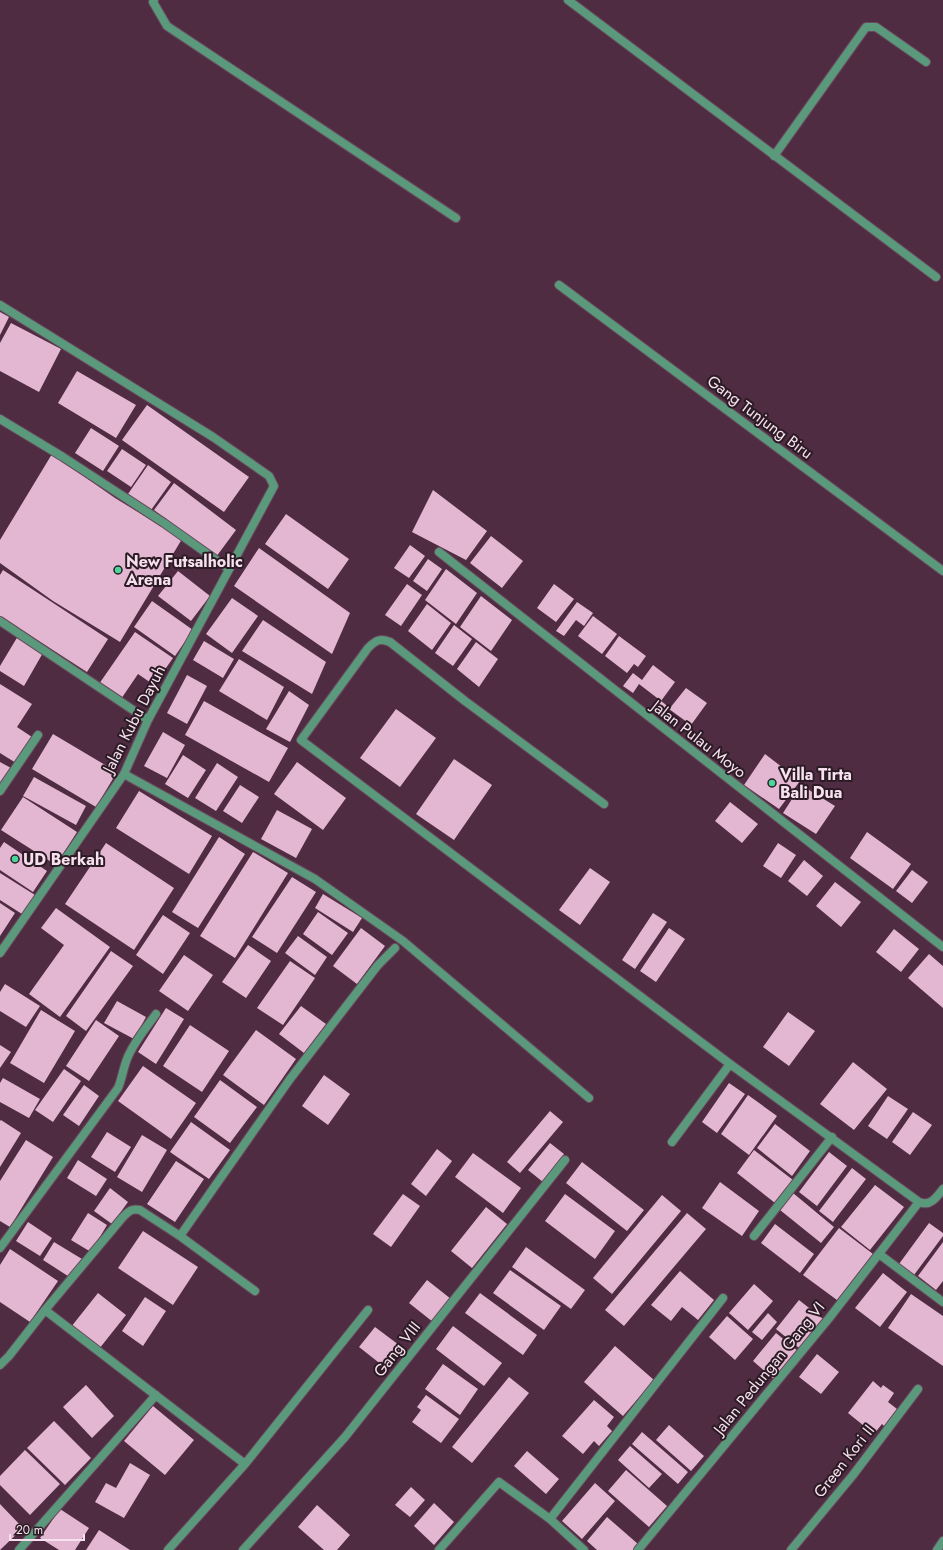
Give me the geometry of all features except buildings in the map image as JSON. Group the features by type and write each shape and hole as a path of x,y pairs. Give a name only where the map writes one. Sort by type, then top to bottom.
{"street":[{"path":"154,0 153,2 167,26 456,218"},
{"path":"568,0 936,277"},
{"path":"774,156 866,27 876,27 926,62"},
{"name":"Gang Tunjung Biru","path":"559,285 943,571"},
{"name":"Jalan Kubu Dayuh","path":"0,305 213,437 269,476 274,486 148,720 124,774 0,953"},
{"path":"0,419 63,457 164,523 228,570"},
{"name":"Jalan Pulau Moyo","path":"439,552 943,947"},
{"path":"0,621 148,720"},
{"path":"604,804 465,701 390,642 383,639 378,640 368,648 301,740 730,1064 919,1202 924,1204 929,1203 938,1196 943,1189"},
{"path":"0,791 38,734"},
{"path":"124,774 315,879 403,941 589,1098"},
{"path":"180,1236 290,1079 378,965 395,948"},
{"path":"0,1248 118,1088 123,1077 127,1059 156,1014"},
{"path":"672,1142 730,1064"},
{"path":"754,1236 832,1137"},
{"name":"Gang VIII","path":"243,1550 345,1437 565,1160"},
{"name":"Jalan Pedungan Gang VI","path":"638,1550 830,1317 919,1202"},
{"path":"0,1365 129,1211 134,1209 140,1210 180,1236 255,1291"},
{"path":"879,1254 943,1302"},
{"path":"550,1520 723,1298"},
{"path":"45,1310 245,1464"},
{"path":"168,1550 245,1464 368,1310"},
{"name":"Green Kori II","path":"791,1550 852,1475 918,1389"},
{"path":"19,1550 156,1395"},
{"path":"439,1550 499,1482 550,1520 584,1550"},
{"path":"937,1550 943,1541"}],"place":[{"name":"New Futsalholic Arena","path":"118,570"},
{"name":"Villa Tirta Bali Dua","path":"772,783"},
{"name":"UD Berkah","path":"15,859"}]}
